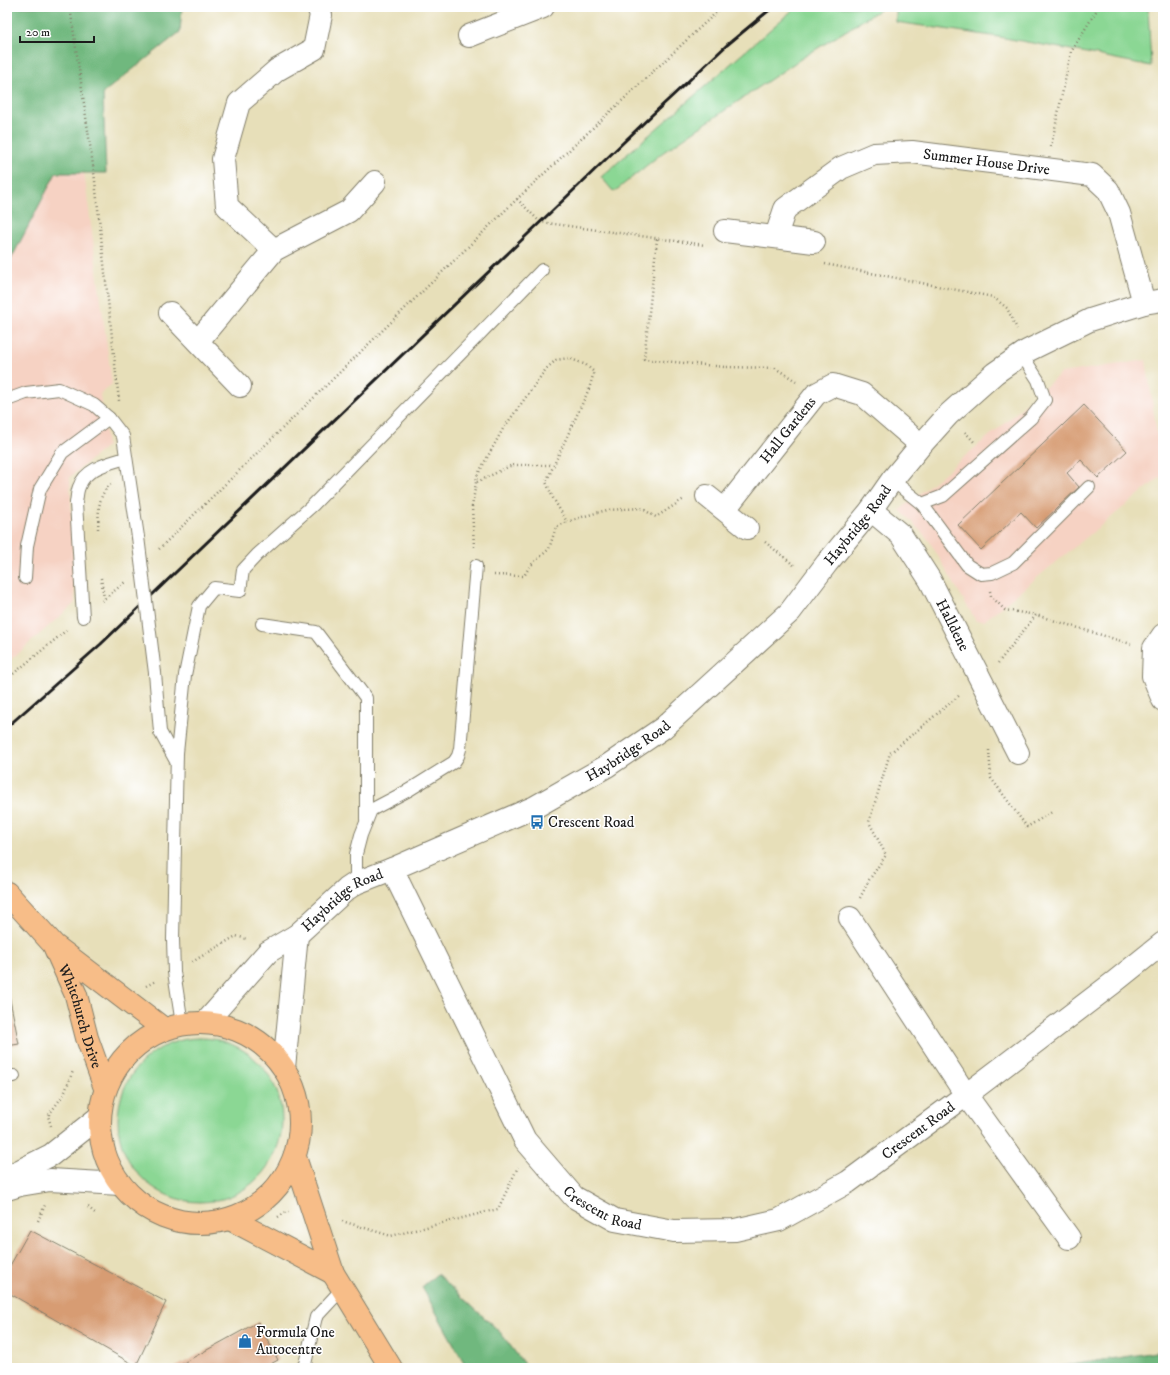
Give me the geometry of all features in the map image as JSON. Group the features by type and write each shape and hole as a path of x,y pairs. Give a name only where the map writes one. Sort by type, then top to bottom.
{"main road":[{"name":"Whitchurch Drive","path":"8,895 54,945 173,1027"},
{"name":"Whitchurch Drive","path":"54,945 76,994 87,1038 105,1088"},
{"path":"206,1022 236,1029 263,1045 284,1068 296,1095 300,1129 295,1156 280,1184 264,1200 258,1205 230,1219 187,1223 145,1208 120,1184 104,1153 99,1117 105,1088 128,1052 173,1027 206,1022"},
{"path":"295,1156 337,1281 391,1368"},
{"path":"230,1219 337,1281"}],"street":[{"path":"274,250 226,206 223,159 239,103 277,70 314,50 321,15 318,7"},
{"path":"469,36 543,7"},
{"name":"Summer House Drive","path":"776,236 785,209 841,168 874,154 912,152 1092,174 1108,190 1119,213 1153,301"},
{"path":"198,341 274,250 349,211 375,182"},
{"path":"725,231 776,236 814,242"},
{"name":"Haybridge Road","path":"206,1022 268,952 297,935 347,889 356,883 392,870 535,807 607,766 663,728 790,612 826,563 871,510 892,480 921,445 949,414 995,373 1027,351 1090,320 1153,301"},
{"path":"170,313 240,386"},
{"name":"Hall Gardens","path":"725,510 816,394 833,385 862,394 921,445"},
{"path":"708,496 747,528"},
{"name":"Halldene","path":"871,510 901,535 930,580 1018,753"},
{"path":"1158,643 1153,676 1163,700"},
{"name":"Crescent Road","path":"392,870 525,1140 574,1197 615,1220 674,1231 735,1230 779,1220 848,1182 1113,984 1163,943"},
{"name":"Crescent Road","path":"850,918 966,1095 1069,1238"},
{"path":"284,1068 297,935"},
{"path":"7,1177 51,1155 99,1117"},
{"path":"7,1189 20,1185 50,1180 120,1184"}],"lane":[{"path":"173,1027 176,762 185,675 199,606 214,588 240,591 243,570 257,555 313,505 542,270"},
{"path":"922,504 943,496 1031,418 1045,400 1038,380 1022,355"},
{"path":"7,400 26,393 59,389 94,405 109,418 123,436 138,537 155,673 160,732 176,762"},
{"path":"25,578 27,546 40,489 62,453 109,418"},
{"path":"83,616 76,502 79,487 83,478 98,467 126,458"},
{"name":"Haybridge Road","path":"892,480 922,504 968,565 981,574 988,574"},
{"path":"988,574 992,574 1013,563 1089,487"},
{"path":"356,883 356,854 360,835 371,810 409,790 454,762 458,756 463,720 475,570"},
{"path":"262,624 316,632 366,698 366,822"},
{"path":"302,1368 305,1364 316,1317 337,1281"}],"path":[{"path":"70,7 94,172 123,436"},
{"path":"154,553 517,199 722,7"},
{"path":"1046,169 1071,52 1098,8 1101,7"},
{"path":"657,239 644,359 725,367 775,368 816,394"},
{"path":"567,522 553,498 546,482 589,389 594,372 586,365 569,358 556,360 546,369 504,429 477,476 472,507 475,570 524,576 530,566 549,549 556,527 567,522 607,510 641,508 656,517 682,500 708,496"},
{"path":"949,414 987,457"},
{"path":"476,482 512,465 553,465"},
{"path":"98,530 101,496 114,482 129,477"},
{"path":"747,528 814,580"},
{"path":"100,572 104,599"},
{"path":"988,574 991,596 1005,610 1036,615 1158,643"},
{"path":"7,679 126,581"},
{"path":"850,918 869,880 886,855 869,822 890,754 980,678 990,673 1036,615"},
{"path":"989,749 991,778 1027,827 1052,812"},
{"path":"189,964 236,936 252,941"},
{"path":"141,988 158,980"},
{"path":"340,1220 391,1236 498,1209 521,1161 533,1149"},
{"path":"276,1218 286,1212 292,1212"}],"shaded area":[{"path":"56,172 84,172 112,384 100,394 107,446 70,477 75,603 7,663 7,267"},
{"path":"1146,360 1163,475 984,621 976,621 928,539 900,510 1006,422 1061,373"}],"green space":[{"path":"7,7 182,7 180,32 103,93 106,173 56,173 7,267"},
{"path":"796,7 884,7 802,58 662,153 614,192 601,177"},
{"path":"896,7 1148,7 1151,66 999,37 896,22"},
{"path":"192,1038 208,1038 231,1044 246,1052 258,1062 268,1074 276,1089 282,1112 282,1128 276,1151 268,1166 258,1178 246,1188 231,1196 208,1202 192,1202 169,1196 154,1188 142,1178 132,1166 122,1144 118,1128 118,1112 124,1089 132,1074 142,1062 154,1052 176,1042"},
{"path":"437,1274 500,1332 527,1368 467,1368 422,1287"},
{"path":"1163,1351 1163,1368 1050,1368"}],"building":[{"path":"1084,405 1127,451 1098,478 1081,460 1067,473 1079,487 1036,528 1021,512 981,550 958,525"},
{"path":"9,995 19,1044 7,1046 7,996"},
{"path":"30,1230 166,1302 136,1366 7,1292 7,1271"},
{"name":"Formula One Autocentre","path":"258,1322 278,1360 263,1368 174,1368"}],"railway":[{"path":"7,727 101,644 653,114 727,45 773,7"}],"place":[{"name":"Crescent Road","path":"537,822"},
{"name":"Formula One Autocentre","path":"245,1341"}]}
